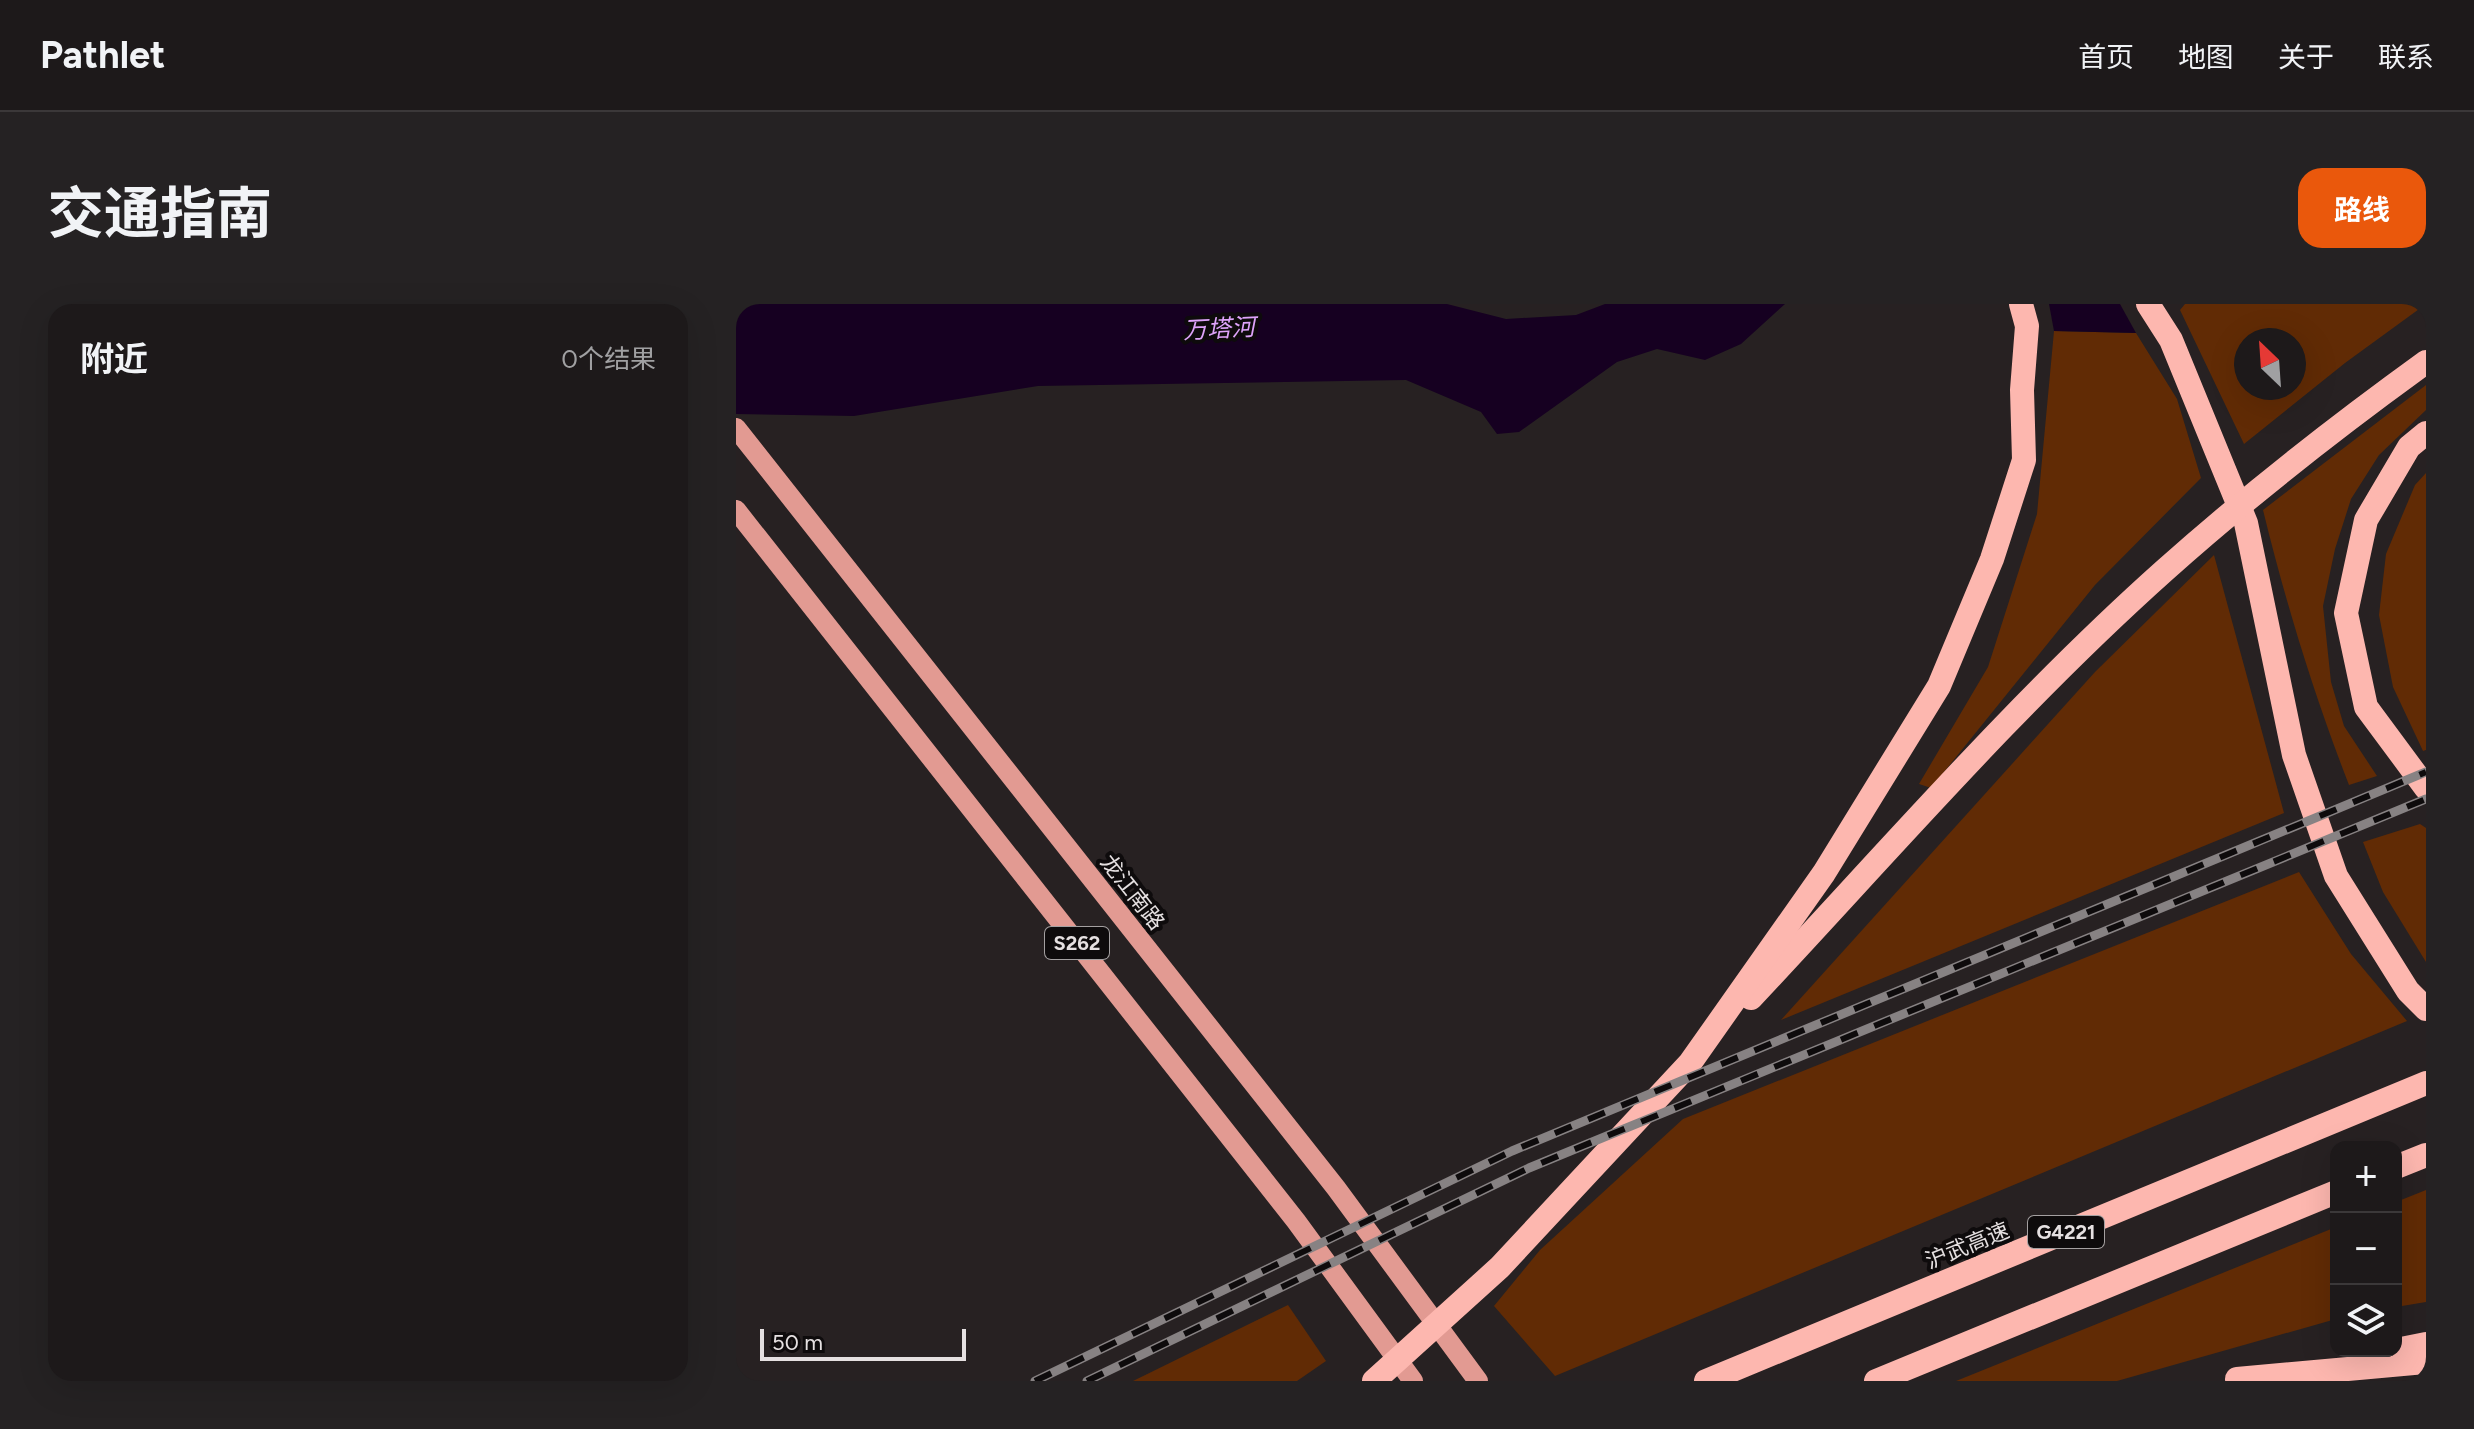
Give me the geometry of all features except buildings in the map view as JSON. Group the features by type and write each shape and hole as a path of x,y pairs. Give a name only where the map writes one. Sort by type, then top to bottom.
{"highway":[{"path":"1690,1063 1824,873 1939,686 1992,559 2024,460 2022,390 2027,326 2021,304"},
{"path":"2148,304 2171,340 2246,523 2294,755 2336,876 2408,991 2426,1009"},
{"path":"1374,1381 1500,1267 2036,695 2165,571 2336,427 2426,362"},
{"path":"2417,440 2366,520 2346,613 2366,707 2426,788"},
{"name":"沪武高速","path":"1706,1381 2426,1083"},
{"path":"2402,1165 2426,1155"},
{"path":"1876,1381 2330,1194"},
{"path":"2402,1349 2426,1344"},
{"path":"2234,1380 2357,1357"},
{"path":"2234,1380 2426,1362"}],"main road":[{"name":"龙江南路","path":"740,432 1336,1188 1478,1381"},
{"name":"S262","path":"736,510 1296,1221 1413,1381"}],"shaded area":[{"path":"2185,304 2426,304 2306,394 2306,328 2234,328 2234,400 2299,400 2244,444 2180,310"},
{"path":"2054,331 2136,333 2177,399 2201,478 2095,585 1931,788 1919,784 1988,667 2037,514"},
{"path":"2426,385 2426,410 2379,455 2351,499 2335,549 2323,606 2331,682 2344,726 2377,776 2349,785 2302,649 2263,510"},
{"path":"2426,473 2426,750 2423,751 2393,687 2379,615 2386,554 2415,485"},
{"path":"2214,555 2284,813 1781,1020 2095,672"},
{"path":"2420,824 2426,828 2426,962 2383,892 2363,842"},
{"path":"2299,872 2351,954 2407,1021 1555,1376 1494,1306 1540,1250 1683,1119"},
{"path":"2426,1190 2426,1302 2402,1306 2402,1213 2402,1200"},
{"path":"2330,1229 2330,1321 2117,1381 1956,1381"},
{"path":"1288,1305 1326,1361 1297,1381 1133,1381"}],"water":[{"name":"万塔河","path":"736,304 1447,304 1506,319 1576,315 1605,304 1785,304 1741,344 1705,360 1657,349 1617,362 1519,432 1497,434 1481,412 1406,380 1038,386 854,416 736,414"},
{"path":"2049,304 2120,304 2136,333 2054,331"}],"railway":[{"path":"1035,1381 1512,1151 2426,772"},
{"path":"1087,1381 1529,1168 2426,799"}]}
